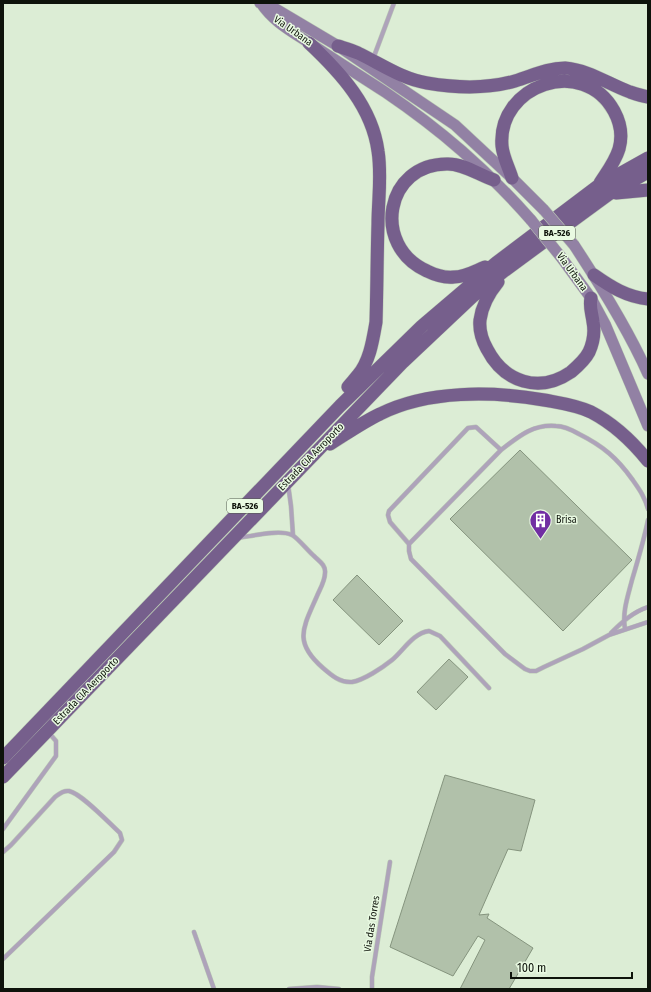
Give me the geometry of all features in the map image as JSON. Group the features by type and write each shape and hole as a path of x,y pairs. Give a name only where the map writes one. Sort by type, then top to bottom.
{"highway":[{"path":"182,572 201,544 359,375 366,362 373,340 376,322 380,192 380,164 378,148 373,130 358,98 341,76 309,43"},
{"path":"338,46 356,52 413,81 447,86 489,87 547,70 563,68 577,69 588,72 630,92 648,97"},
{"path":"512,178 504,156 502,136 509,114 521,98 540,85 549,82 576,82 587,86 606,99 616,114 621,130 619,148 613,164 598,186"},
{"name":"Estrada CIA Aeroporto","path":"3,758 340,406 422,326 500,267 598,186 648,158"},
{"path":"494,180 464,167 450,164 430,166 419,170 403,184 395,197 392,207 392,226 398,244 408,259 414,265 434,274 444,277 454,277 500,267"},
{"name":"Estrada CIA Aeroporto","path":"3,777 402,363 472,297 500,267 609,194 648,172"},
{"path":"609,194 643,189 648,190"},
{"path":"500,267 485,301 480,319 480,330 483,342 492,360 505,373 525,382 535,383 555,380 564,376 582,363 588,354 594,335 594,323 590,307 591,298"},
{"path":"594,275 612,287 627,294 648,299"},
{"path":"314,455 380,414 400,407 440,397 484,394 504,395 553,402 570,405 590,412 620,431 648,461"}],"main road":[{"name":"Via Urbana","path":"261,3 266,12 276,20 430,123 494,180 531,220 562,257 591,298 605,324 648,426"},
{"name":"Via Urbana","path":"261,3 269,5 338,46 455,125 512,178 544,210 574,245 594,275 641,358 648,374"}],"lane":[{"path":"372,61 394,3"},
{"path":"501,450 476,427 473,426 468,428 389,511 388,515 390,522 409,544 411,559 505,654 530,671 536,671 583,649 610,634 648,622"},
{"path":"409,544 501,450 524,432 542,426 556,426 568,429 597,443 609,452 622,465 643,494 648,509"},
{"path":"288,482 292,506 293,535"},
{"path":"625,629 623,621 626,605 645,538 648,520"},
{"path":"232,540 269,533 293,535 323,565 325,568 323,582 308,618 303,636 304,645 307,651 314,660 333,677 351,682 379,670 391,661 418,635 429,631 440,636 489,688"},
{"path":"610,634 623,621 637,611 648,607"},
{"path":"3,829 56,756 56,741 47,731"},
{"path":"3,852 55,797 61,792 68,790 78,795 120,833 122,840 114,852 3,959"},
{"name":"Via das Torres","path":"372,989 372,977 390,862"},
{"path":"194,932 214,989"},
{"path":"289,989 317,987 339,989"}],"building":[{"name":"Brisa","path":"520,450 632,560 563,631 450,519"},
{"path":"357,575 403,621 379,645 333,600"},
{"path":"449,659 468,677 436,710 417,692"},
{"path":"445,775 535,800 521,851 508,849 479,915 489,914 487,918 533,948 509,989 460,989 485,940 478,936 453,976 390,947"}],"place":[{"name":"Brisa","path":"541,540"}]}
